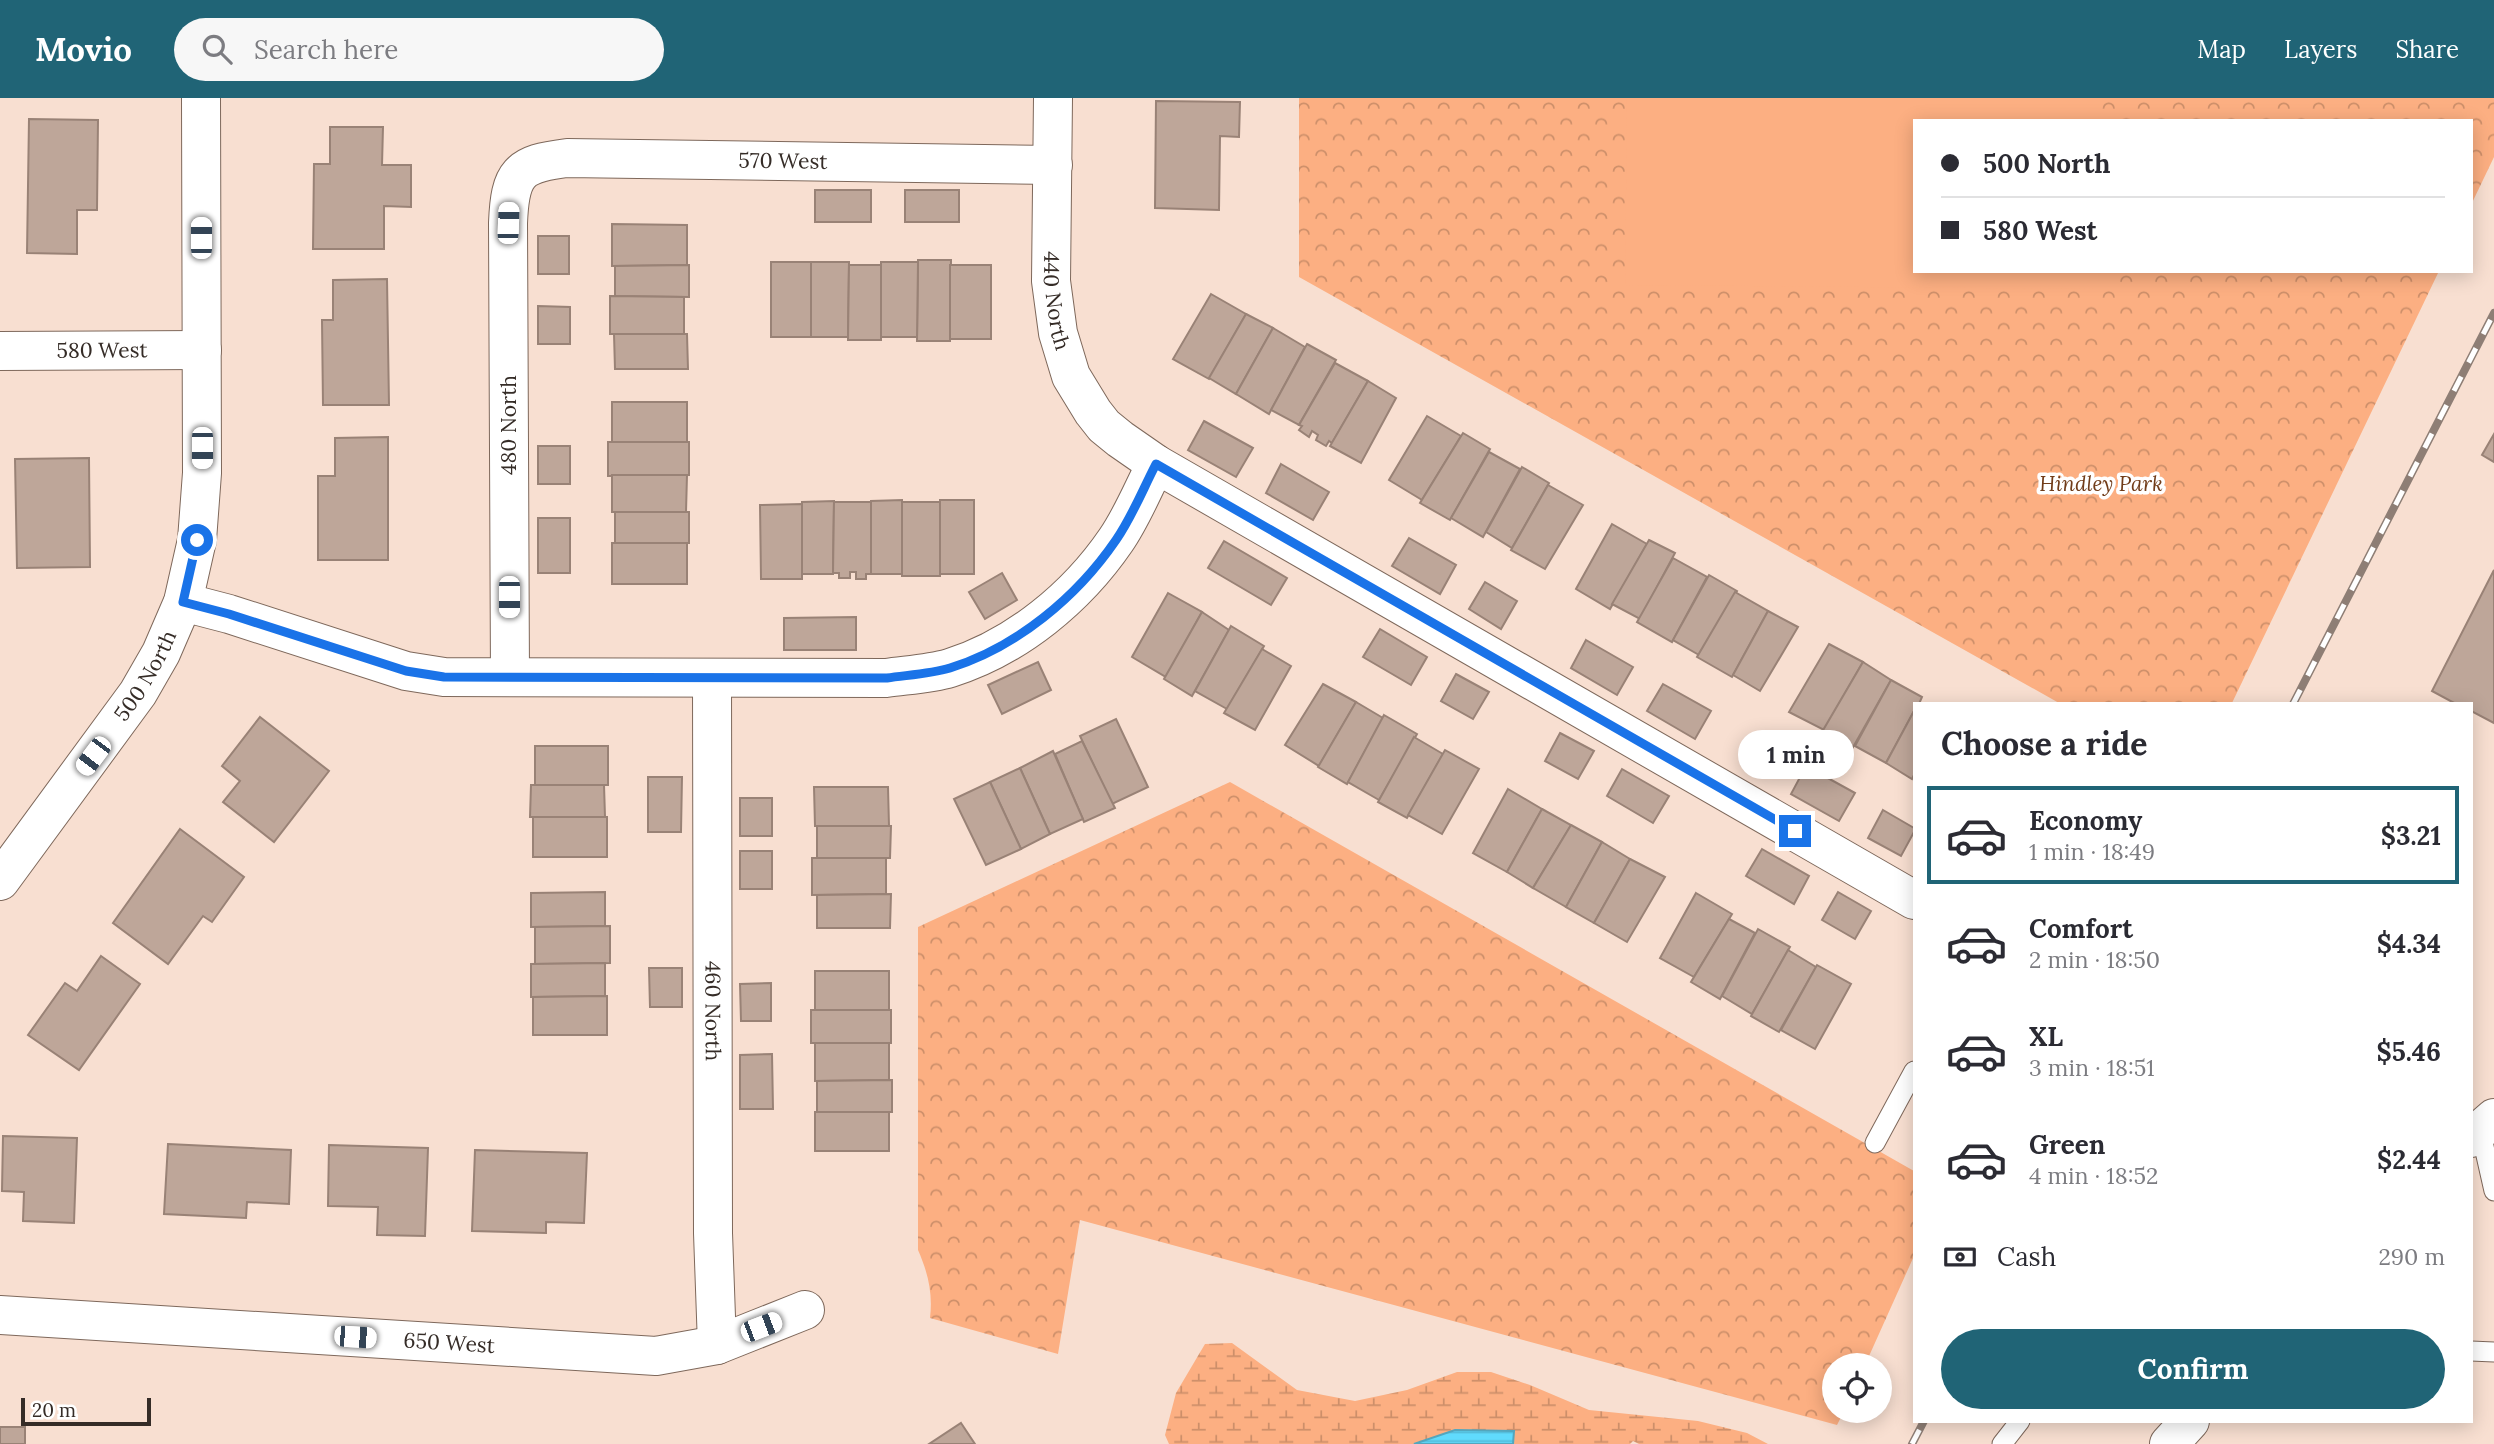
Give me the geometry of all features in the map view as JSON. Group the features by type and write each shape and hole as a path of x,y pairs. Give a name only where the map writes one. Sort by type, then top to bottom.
{"street":[{"name":"500 North","path":"0,881 138,692 161,653 183,602 197,540 202,472 201,98"},
{"name":"440 North","path":"1053,98 1051,281 1058,333 1071,376 1104,426 1156,464"},
{"name":"570 West","path":"518,175 539,162 567,158 1053,165"},
{"name":"480 North","path":"510,677 508,223 512,186 518,175"},
{"name":"580 West","path":"0,351 202,350"},
{"path":"183,602 229,614 406,671 444,677 887,678 948,668 984,654 1019,635 1053,610 1086,577 1117,539 1156,464 1913,899"},
{"name":"460 North","path":"712,679 713,1233 717,1345"},
{"name":"650 West","path":"0,1315 656,1356 717,1345 805,1310"},
{"path":"2169,1444 2188,1423"}],"lane":[{"path":"1875,1143 1913,1074"},
{"path":"2482,1128 2494,1191"},
{"path":"2473,1351 2494,1352"},
{"path":"2002,1444 2018,1423"}],"green space":[{"name":"Hindley Park","path":"1299,98 2494,98 2494,157 2473,201 2473,119 1913,119 1913,273 2438,273 2232,702 2057,702 1299,277"},
{"path":"1627,98 2100,98 2100,119 1913,119 1913,273 2099,273 2098,289 1625,285"},
{"path":"1230,782 1913,1170 1913,1258 1870,1353 1822,1353 1822,1421 1080,1220 1058,1354 930,1318 929,1283 918,1250 918,927"},
{"path":"1232,1343 1297,1390 1355,1401 1407,1390 1457,1372 1491,1372 1589,1410 1698,1421 1747,1433 1768,1444 1639,1444 1633,1441 1630,1444 1513,1444 1514,1431 1456,1430 1414,1444 1169,1444 1165,1435 1176,1393 1205,1344"}],"water":[{"path":"1455,1430 1514,1431 1513,1444 1414,1444"}],"building":[{"path":"1156,101 1240,102 1239,137 1220,136 1219,210 1155,208"},
{"path":"29,119 98,120 97,210 77,210 77,254 27,253"},
{"path":"330,127 383,127 382,165 411,165 411,207 384,206 384,249 313,249 314,164 330,164"},
{"path":"815,190 871,190 871,222 815,222"},
{"path":"905,190 959,190 959,222 905,222"},
{"path":"612,224 687,225 687,265 612,266"},
{"path":"538,236 569,236 569,274 538,274"},
{"path":"918,260 951,260 950,341 917,341"},
{"path":"771,262 811,262 811,337 771,337"},
{"path":"811,262 849,262 848,337 811,337"},
{"path":"881,262 918,262 917,337 881,337"},
{"path":"689,265 689,297 615,296 615,266"},
{"path":"849,265 881,265 881,340 848,340"},
{"path":"950,265 991,265 991,339 950,339"},
{"path":"387,279 389,405 323,405 322,320 333,320 333,280"},
{"path":"1211,294 1246,314 1209,379 1173,359"},
{"path":"610,296 684,297 684,334 610,334"},
{"path":"538,306 570,307 570,344 538,344"},
{"path":"1246,314 1273,328 1236,394 1209,378"},
{"path":"1273,328 1305,347 1269,414 1236,394"},
{"path":"614,334 687,334 688,369 615,369"},
{"path":"1307,344 1336,360 1299,425 1271,410"},
{"path":"1335,363 1368,381 1332,443 1329,441 1326,446 1316,440 1318,435 1312,431 1309,437 1299,430 1302,426 1299,425"},
{"path":"1368,381 1396,398 1361,463 1330,446"},
{"path":"612,402 687,402 687,442 612,442"},
{"path":"1427,416 1461,436 1422,500 1389,480"},
{"path":"1204,421 1253,448 1236,477 1188,450"},
{"path":"1463,433 1490,449 1450,520 1420,503"},
{"path":"2494,434 2494,462 2482,455"},
{"path":"388,437 388,560 318,560 318,476 335,476 335,438"},
{"path":"608,442 689,442 689,475 608,476"},
{"path":"538,446 570,446 570,484 538,484"},
{"path":"1489,452 1520,469 1483,537 1451,518"},
{"path":"89,458 90,567 17,568 15,459"},
{"path":"1281,464 1329,492 1313,520 1266,493"},
{"path":"1522,467 1549,483 1512,548 1486,532"},
{"path":"612,475 687,475 686,512 612,512"},
{"path":"1548,485 1583,505 1545,569 1511,550"},
{"path":"902,500 902,574 871,574 871,501"},
{"path":"940,500 974,500 974,574 940,574"},
{"path":"834,501 833,574 802,574 802,502"},
{"path":"834,502 871,502 871,574 866,574 866,579 856,579 856,572 850,572 850,578 839,578 839,573 833,573"},
{"path":"902,502 940,502 940,576 902,576"},
{"path":"802,504 802,579 761,579 760,505"},
{"path":"615,512 689,512 689,543 615,543"},
{"path":"538,518 570,518 570,573 538,573"},
{"path":"1612,524 1647,544 1610,609 1576,589"},
{"path":"1409,538 1456,565 1440,594 1392,566"},
{"path":"1649,540 1675,553 1640,619 1612,604"},
{"path":"1224,541 1287,578 1271,605 1208,568"},
{"path":"612,543 687,543 687,584 612,584"},
{"path":"1673,558 1707,577 1672,642 1637,622"},
{"path":"2494,570 2494,723 2473,712 2473,702 2452,702 2432,691"},
{"path":"1002,573 1017,600 985,619 969,592"},
{"path":"1709,575 1737,591 1699,655 1673,640"},
{"path":"1485,582 1517,601 1501,629 1469,609"},
{"path":"1735,592 1768,611 1732,677 1697,657"},
{"path":"1168,593 1202,612 1166,677 1132,657"},
{"path":"1768,611 1798,627 1760,691 1733,675"},
{"path":"1202,612 1229,630 1192,696 1164,679"},
{"path":"856,617 856,650 784,650 784,618"},
{"path":"1231,626 1264,646 1227,709 1195,691"},
{"path":"1380,629 1427,657 1411,685 1363,657"},
{"path":"1586,640 1633,667 1617,695 1571,668"},
{"path":"1829,644 1863,662 1824,730 1789,712"},
{"path":"1262,649 1291,666 1255,730 1224,713"},
{"path":"1038,662 1051,690 1002,714 988,685"},
{"path":"1863,662 1891,680 1852,749 1822,732"},
{"path":"1456,674 1489,692 1473,719 1441,701"},
{"path":"1891,680 1922,697 1920,702 1913,702 1913,713 1886,763 1855,746"},
{"path":"1323,684 1356,702 1319,766 1285,745"},
{"path":"1663,684 1711,711 1695,739 1647,711"},
{"path":"1356,702 1383,718 1347,784 1318,767"},
{"path":"1913,713 1912,779 1886,763"},
{"path":"1384,715 1417,734 1379,800 1348,782"},
{"path":"260,717 329,771 274,842 223,802 240,781 222,766"},
{"path":"1116,719 1148,787 1112,804 1080,736"},
{"path":"1560,733 1594,751 1578,779 1545,761"},
{"path":"1414,737 1443,754 1407,818 1378,802"},
{"path":"1082,741 1115,808 1084,822 1055,754"},
{"path":"535,746 608,746 608,785 535,785"},
{"path":"1445,750 1479,769 1442,834 1408,815"},
{"path":"1053,751 1083,819 1050,834 1020,768"},
{"path":"1806,766 1855,793 1839,821 1791,794"},
{"path":"1020,768 1050,834 1021,849 990,782"},
{"path":"1622,769 1669,796 1653,823 1607,796"},
{"path":"648,777 682,777 681,832 648,832"},
{"path":"990,782 1021,849 986,865 954,799"},
{"path":"531,785 604,785 605,817 530,817"},
{"path":"814,787 888,787 889,826 815,826"},
{"path":"1508,789 1542,809 1507,872 1473,853"},
{"path":"740,798 772,798 772,836 740,836"},
{"path":"1542,809 1571,825 1533,888 1507,872"},
{"path":"1883,810 1913,827 1913,834 1901,856 1868,838"},
{"path":"533,817 607,817 607,857 533,857"},
{"path":"1571,825 1602,842 1566,907 1533,888"},
{"path":"817,826 891,826 890,858 817,858"},
{"path":"180,829 244,877 212,922 203,916 168,964 113,923"},
{"path":"1602,842 1630,859 1594,923 1566,907"},
{"path":"1762,849 1809,876 1794,904 1746,876"},
{"path":"740,851 772,851 772,889 740,889"},
{"path":"812,858 886,858 886,894 812,895"},
{"path":"1630,859 1665,877 1627,942 1594,923"},
{"path":"605,892 605,926 531,927 531,893"},
{"path":"1838,892 1871,911 1855,939 1822,920"},
{"path":"1696,893 1732,914 1694,977 1660,958"},
{"path":"891,894 890,928 817,928 817,895"},
{"path":"1729,919 1755,933 1720,999 1691,982"},
{"path":"610,926 610,963 535,964 535,927"},
{"path":"1758,929 1790,947 1752,1014 1722,996"},
{"path":"1788,950 1816,967 1779,1032 1751,1016"},
{"path":"101,956 140,984 79,1070 28,1035 65,983 77,991"},
{"path":"605,963 605,996 531,997 531,964"},
{"path":"1817,965 1851,984 1815,1049 1781,1030"},
{"path":"649,968 682,968 682,1007 650,1007"},
{"path":"815,971 889,971 889,1010 815,1010"},
{"path":"771,983 771,1021 741,1021 740,984"},
{"path":"607,996 607,1035 533,1035 533,997"},
{"path":"811,1010 891,1010 891,1043 811,1043"},
{"path":"815,1043 889,1043 889,1080 815,1081"},
{"path":"772,1054 773,1109 740,1109 740,1055"},
{"path":"892,1080 892,1112 817,1112 817,1081"},
{"path":"815,1112 889,1112 889,1151 815,1151"},
{"path":"3,1136 77,1138 74,1223 23,1221 24,1192 2,1191"},
{"path":"168,1144 291,1150 289,1204 247,1202 246,1218 164,1214"},
{"path":"329,1145 428,1148 425,1236 377,1235 378,1207 328,1206"},
{"path":"475,1150 587,1153 584,1223 546,1222 546,1233 472,1231"},
{"path":"961,1423 975,1444 929,1444"},
{"path":"0,1427 25,1427 25,1444 0,1444"}],"railway":[{"path":"2294,702 2494,313"},
{"path":"1912,1444 1923,1423"}],"route":[{"path":"197,540 183,602 229,614 406,671 444,677 887,678 948,668 984,654 1019,635 1053,610 1086,577 1117,539 1156,464 1795,831"}]}
